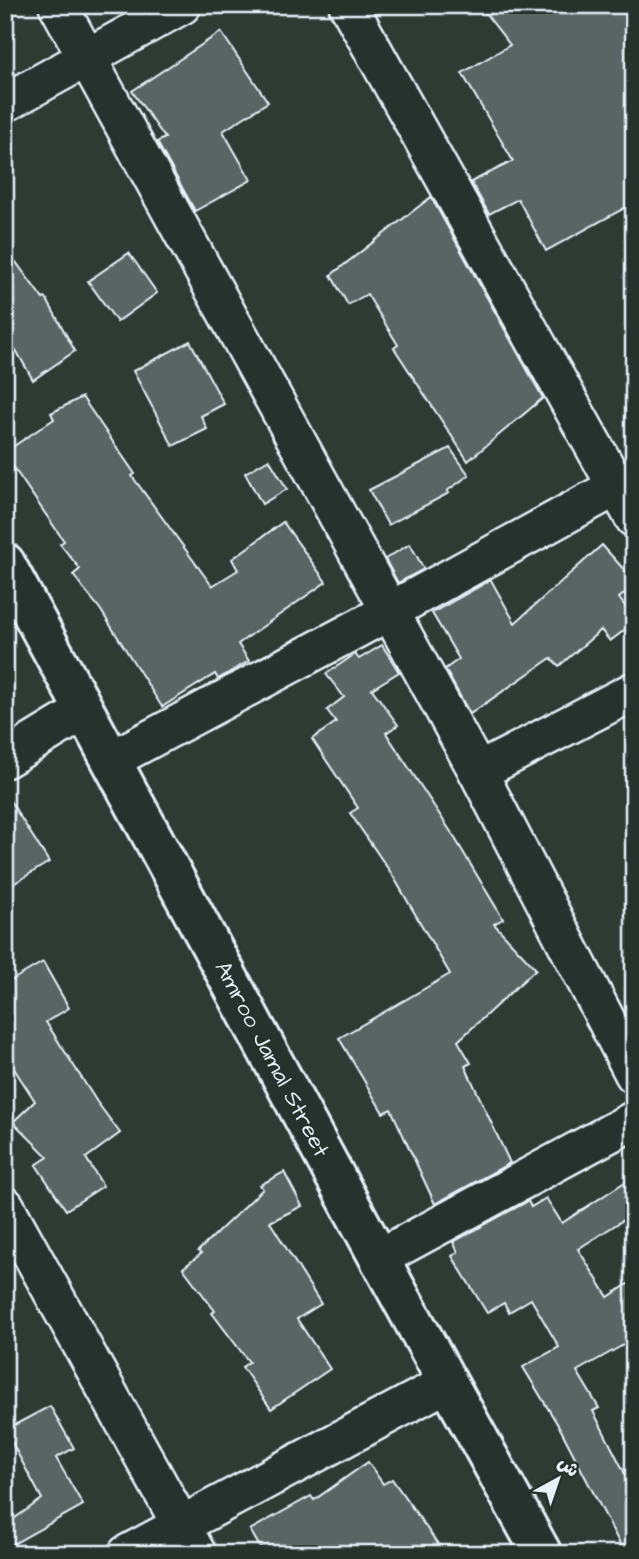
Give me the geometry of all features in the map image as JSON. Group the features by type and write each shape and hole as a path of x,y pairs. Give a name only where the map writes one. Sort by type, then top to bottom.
{"street":[{"path":"58,5 478,772 634,1074"},
{"path":"5,103 181,5"},
{"path":"348,5 625,481 634,518"},
{"path":"111,760 390,611 625,481"},
{"name":"Amroo Jamal Street","path":"5,563 379,1258 542,1554"},
{"path":"478,772 634,691"},
{"path":"5,759 84,711"},
{"path":"379,1258 634,1120"},
{"path":"5,1206 188,1539"},
{"path":"127,1554 188,1539 447,1383"}],"building":[{"path":"479,5 634,5 634,203 546,251 518,199 489,214 471,182 513,161 462,73 510,45"},
{"path":"221,32 268,102 223,131 251,180 195,211 157,142 165,138 132,91"},
{"path":"431,197 543,398 468,461 394,348 398,345 367,294 348,305 331,275"},
{"path":"5,247 43,299 46,298 75,351 33,380 16,350 5,356"},
{"path":"129,253 157,293 117,322 88,281"},
{"path":"190,341 224,404 201,416 207,429 173,446 133,371"},
{"path":"82,397 135,474 132,476 212,586 238,570 232,559 283,522 326,582 238,644 249,661 218,679 215,674 162,707 100,609 73,575 80,569 60,544 64,541 5,455 5,452 54,419 51,413"},
{"path":"450,448 469,475 447,491 449,493 388,525 369,490"},
{"path":"269,459 287,489 262,504 245,473"},
{"path":"410,544 424,569 398,583 385,559"},
{"path":"602,545 634,581 634,586 619,598 634,618 634,623 610,641 601,630 559,666 551,658 470,714 445,669 459,659 432,613 491,580 515,623"},
{"path":"382,645 399,672 372,689 398,725 386,733 453,835 503,919 494,924 536,969 458,1041 471,1063 465,1066 510,1163 435,1204 391,1109 383,1113 339,1038 450,974 393,876 350,813 358,808 312,739 336,722 327,710 344,697 326,674 355,654 359,659"},
{"path":"5,793 49,862 5,889"},
{"path":"43,962 69,1008 46,1022 120,1133 86,1158 103,1186 66,1210 36,1165 48,1157 13,1122 35,1101 5,1055 5,984"},
{"path":"284,1172 302,1206 270,1222 321,1304 297,1319 330,1369 271,1409 242,1367 249,1362 212,1313 215,1311 183,1268 201,1254 198,1251 263,1189 260,1185"},
{"path":"634,1176 634,1213 578,1249 608,1297 634,1280 634,1339 577,1371 599,1408 593,1411 634,1491 634,1554 625,1554 561,1430 523,1367 559,1347 531,1299 509,1312 504,1303 487,1313 452,1256 458,1252 453,1242 528,1201 531,1207 546,1198 562,1223"},
{"path":"50,1406 74,1448 56,1458 83,1505 6,1548 5,1525 42,1499 5,1430"},
{"path":"368,1462 383,1484 392,1479 445,1554 264,1554 250,1530 311,1496 314,1500"}]}
